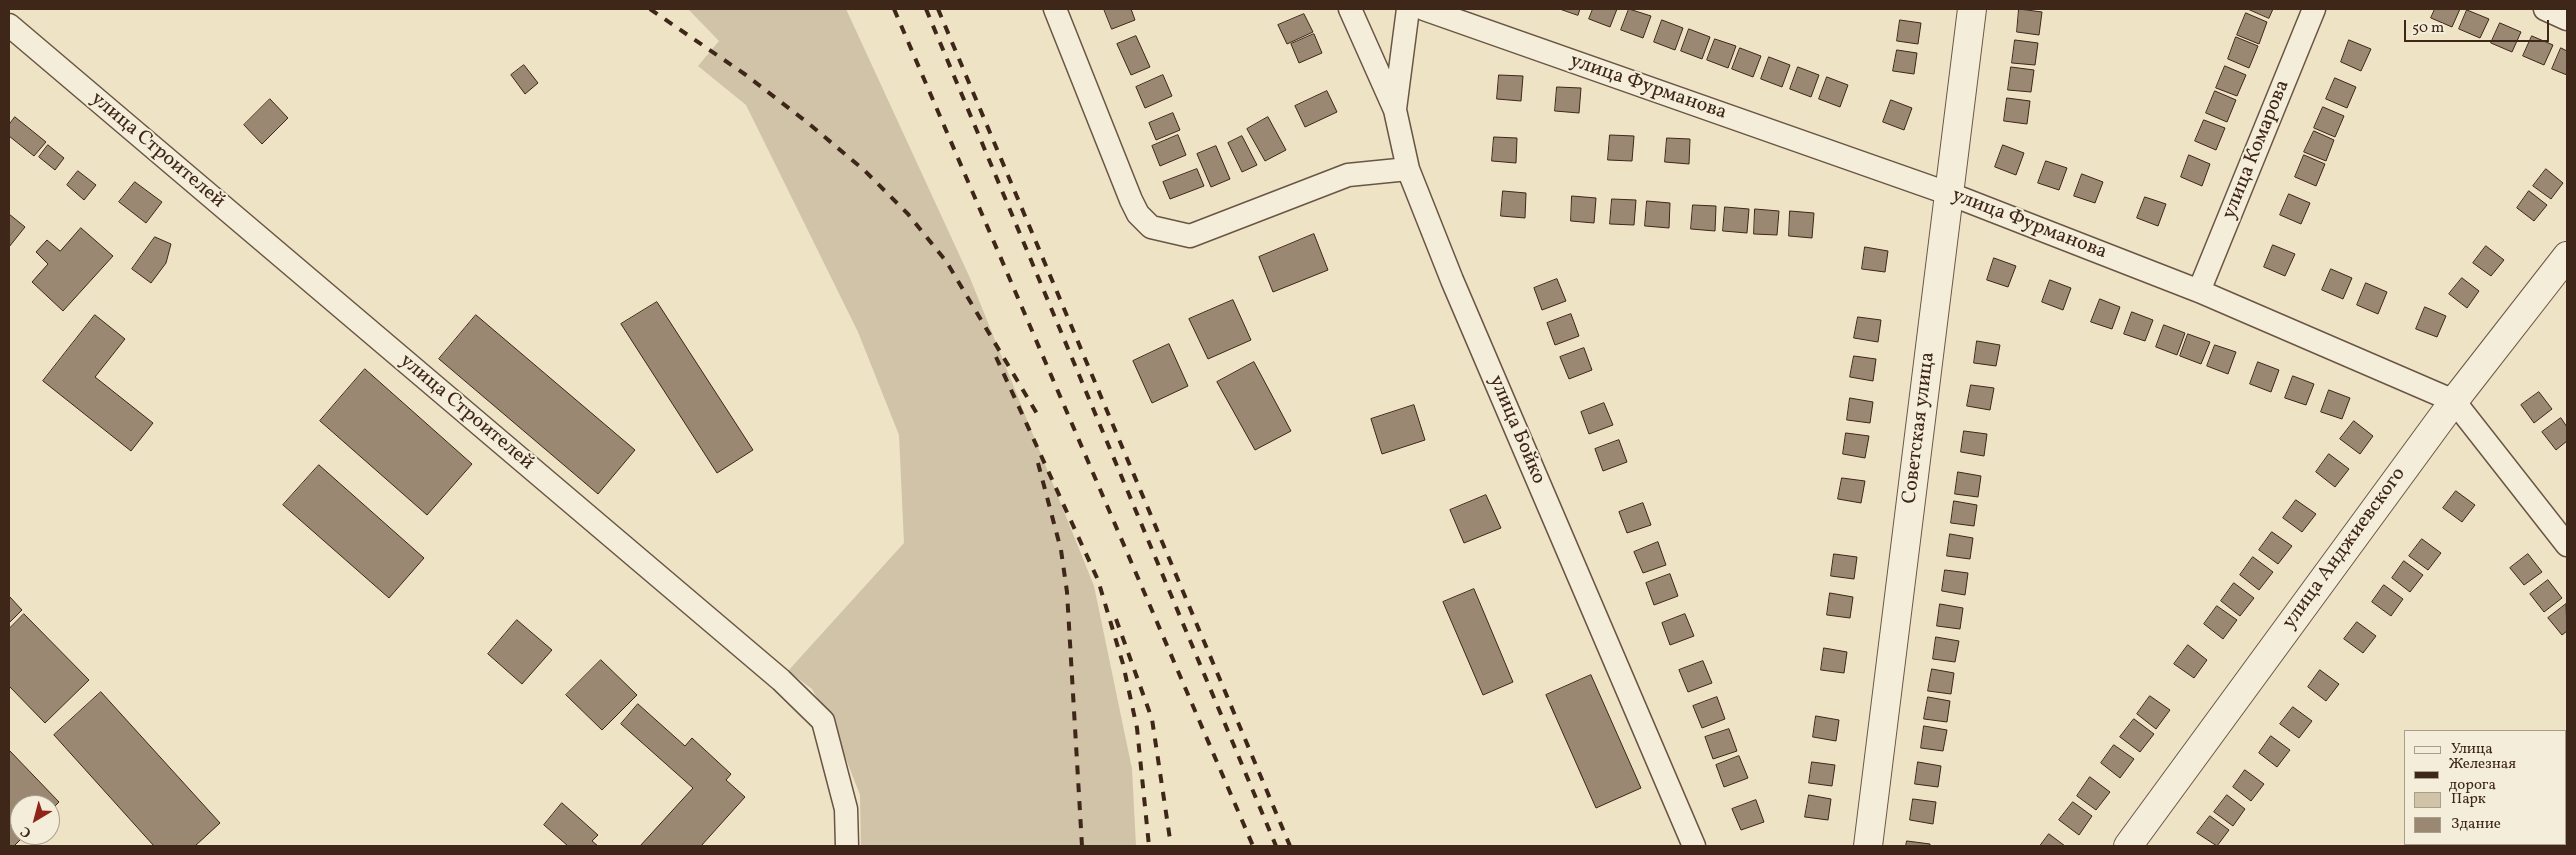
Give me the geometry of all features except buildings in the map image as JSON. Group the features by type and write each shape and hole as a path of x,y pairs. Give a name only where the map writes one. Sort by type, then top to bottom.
{"street":[{"path":"1054,9 1138,214 1151,227 1190,236 1348,175 1408,169"},
{"name":"улица Бойко","path":"1350,9 1394,110 1408,169 1452,280 1694,846"},
{"path":"1394,110 1408,9"},
{"name":"улица Фурманова","path":"1424,9 1950,194 2199,291 2454,400 2567,545"},
{"name":"Советская улица","path":"1868,846 1972,9"},
{"name":"улица Комарова","path":"2199,291 2314,9"},
{"path":"2546,9 2567,18"},
{"name":"улица Строителей","path":"9,25 781,680 816,714 823,721 836,762 846,808 847,846"},
{"name":"улица Анджиевского","path":"2128,846 2454,400 2567,256"}],"green space":[{"path":"688,9 846,9 970,278 1094,586 1132,769 1136,846 861,846 860,795 834,728 812,689 788,671 904,543 899,435 858,332 746,105 698,66 719,41"}],"railway":[{"path":"650,9 746,75 808,123 864,170 908,214 946,261 1039,417"},
{"path":"894,9 1253,846"},
{"path":"926,9 1276,846"},
{"path":"938,9 1290,846"},
{"path":"996,357 1098,580 1123,664 1137,728 1149,846"},
{"path":"1038,463 1061,550 1067,592 1082,846"},
{"path":"1116,619 1152,719 1171,846"}]}
